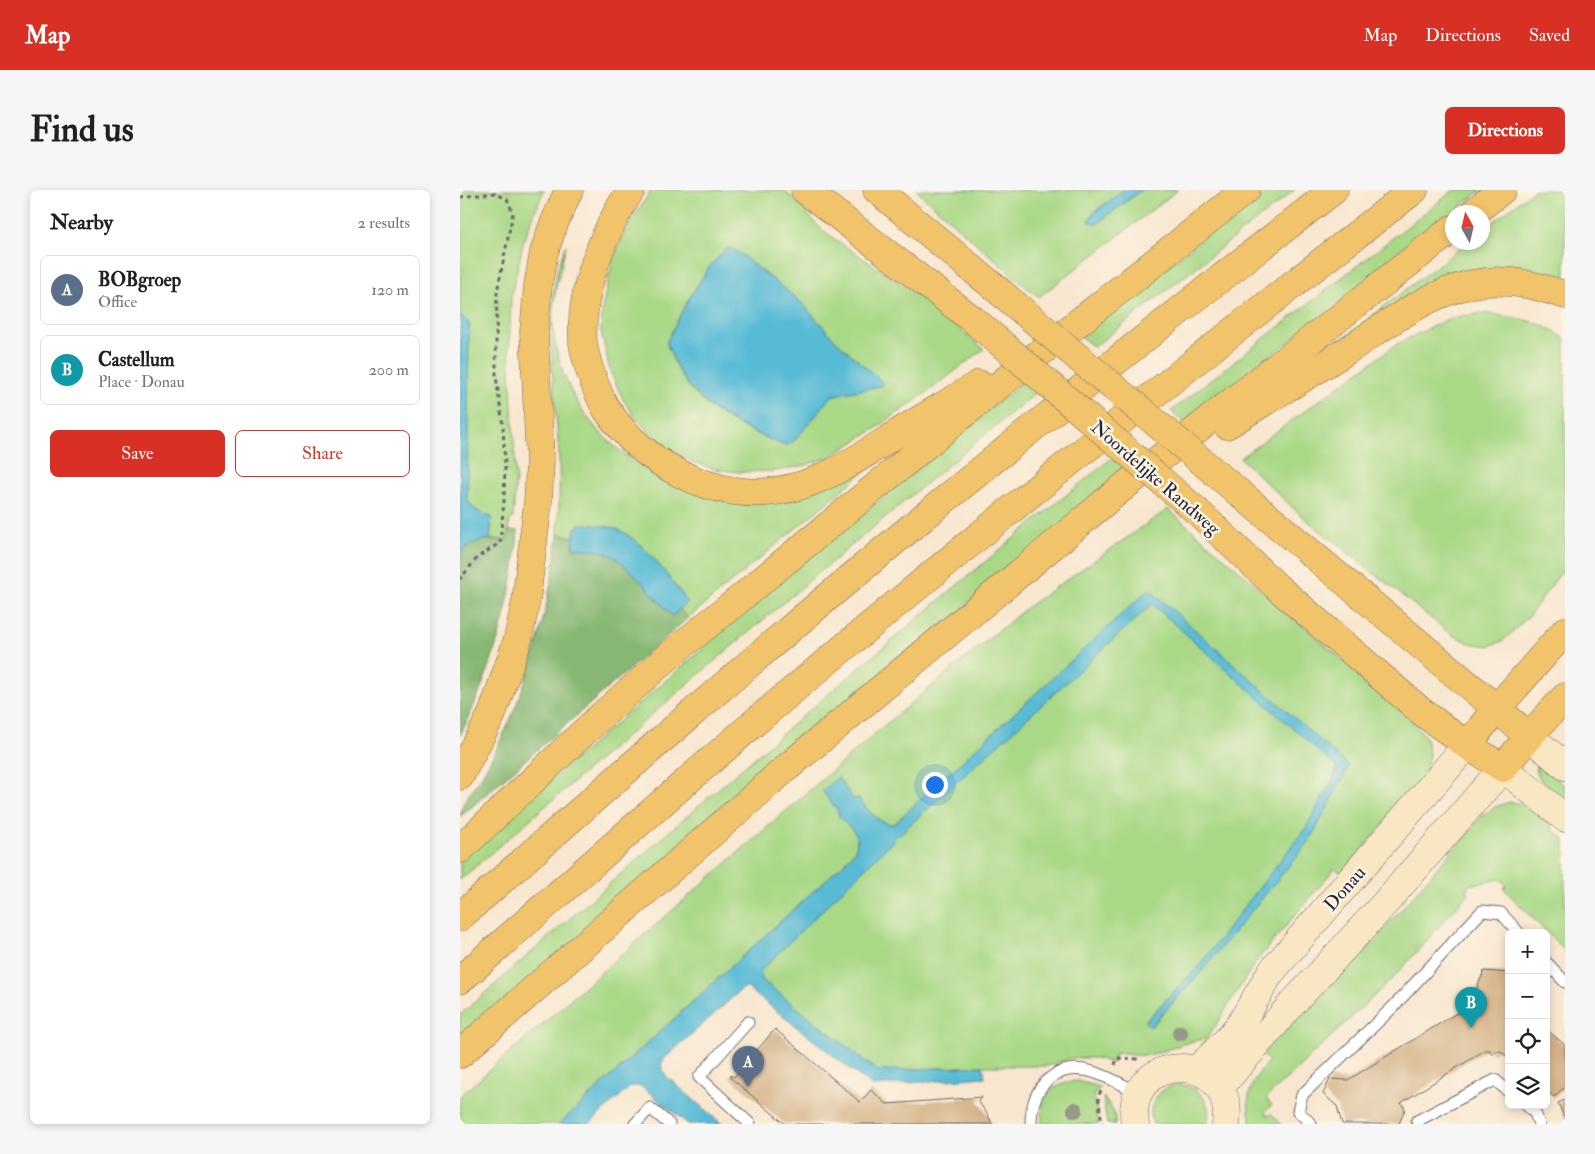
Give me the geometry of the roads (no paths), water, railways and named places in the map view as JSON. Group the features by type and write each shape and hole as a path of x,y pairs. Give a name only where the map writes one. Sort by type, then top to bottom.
{"main road":[{"path":"460,776 492,714 518,639 526,601 534,542 540,461 534,332 538,286 547,243 569,190"},
{"path":"631,190 618,210 592,274 584,314 583,344 586,359 598,392 615,421 657,460 694,480 708,485 725,489 761,492 777,491 792,488 819,478 862,457 900,431 1072,328"},
{"name":"Noordelijke Randweg","path":"805,190 976,322 1199,513 1277,587 1422,712 1467,745 1503,768"},
{"path":"877,190 1565,766"},
{"path":"460,849 599,718 678,648 988,394 1246,190"},
{"path":"460,917 635,762 914,524 1212,285 1334,190"},
{"path":"460,980 772,708 946,563 1088,446 1414,190"},
{"path":"1483,205 1502,190"},
{"path":"460,1054 784,770 1117,492 1445,234"},
{"path":"1117,492 1344,353 1394,319 1438,296 1469,285 1499,281 1522,283 1565,295"},
{"name":"Donau","path":"1197,1070 1228,1040 1241,1023 1272,972 1565,631"},
{"path":"1219,1088 1292,1004 1386,902 1565,697"},
{"path":"1503,768 1560,814"},
{"path":"1135,1124 1134,1108 1138,1093 1146,1082 1163,1070 1176,1067 1197,1070 1209,1077 1219,1088 1227,1109 1226,1124"}],"lane":[{"path":"1311,1124 1298,1111 1302,1095 1393,1007 1482,911 1501,913 1515,929"},
{"path":"1550,966 1565,982"},
{"path":"748,1022 698,1077 750,1124"},
{"path":"1031,1124 1032,1108 1037,1092 1045,1082 1061,1072 1082,1070 1096,1073 1138,1093"},
{"path":"1418,1124 1417,1121 1495,1080 1505,1089"},
{"path":"635,1124 650,1108 669,1124"},
{"path":"1530,1109 1535,1113 1539,1124"}],"water":[{"path":"1124,190 1141,190 1096,224 1089,221 1094,212"},
{"path":"726,249 734,249 800,301 836,341 878,378 883,384 882,386 834,395 792,443 787,445 782,445 735,422 720,413 694,392 675,363 667,341 687,302 710,266"},
{"path":"460,314 469,323 467,499 477,511 492,517 490,539 479,541 465,548 462,550 460,558"},
{"path":"580,524 614,528 635,540 655,560 688,602 672,616 634,574 611,555 573,548 575,527 579,528"},
{"path":"1149,589 1349,766 1308,843 1201,972 1150,1027 1145,1022 1198,967 1307,826 1335,776 1337,767 1152,604 901,833 760,971 762,980 878,1071 983,1066 985,1077 872,1086 746,987 665,1058 661,1064 667,1077 722,1124 688,1124 641,1086 631,1086 589,1124 559,1124 851,856 856,847 857,837 839,817 838,811 822,791 838,777 853,799 858,798 878,819 888,824 894,824"}],"place":[{"name":"Castellum","path":"1471,1028"},
{"name":"BOBgroep","path":"748,1087"}]}
